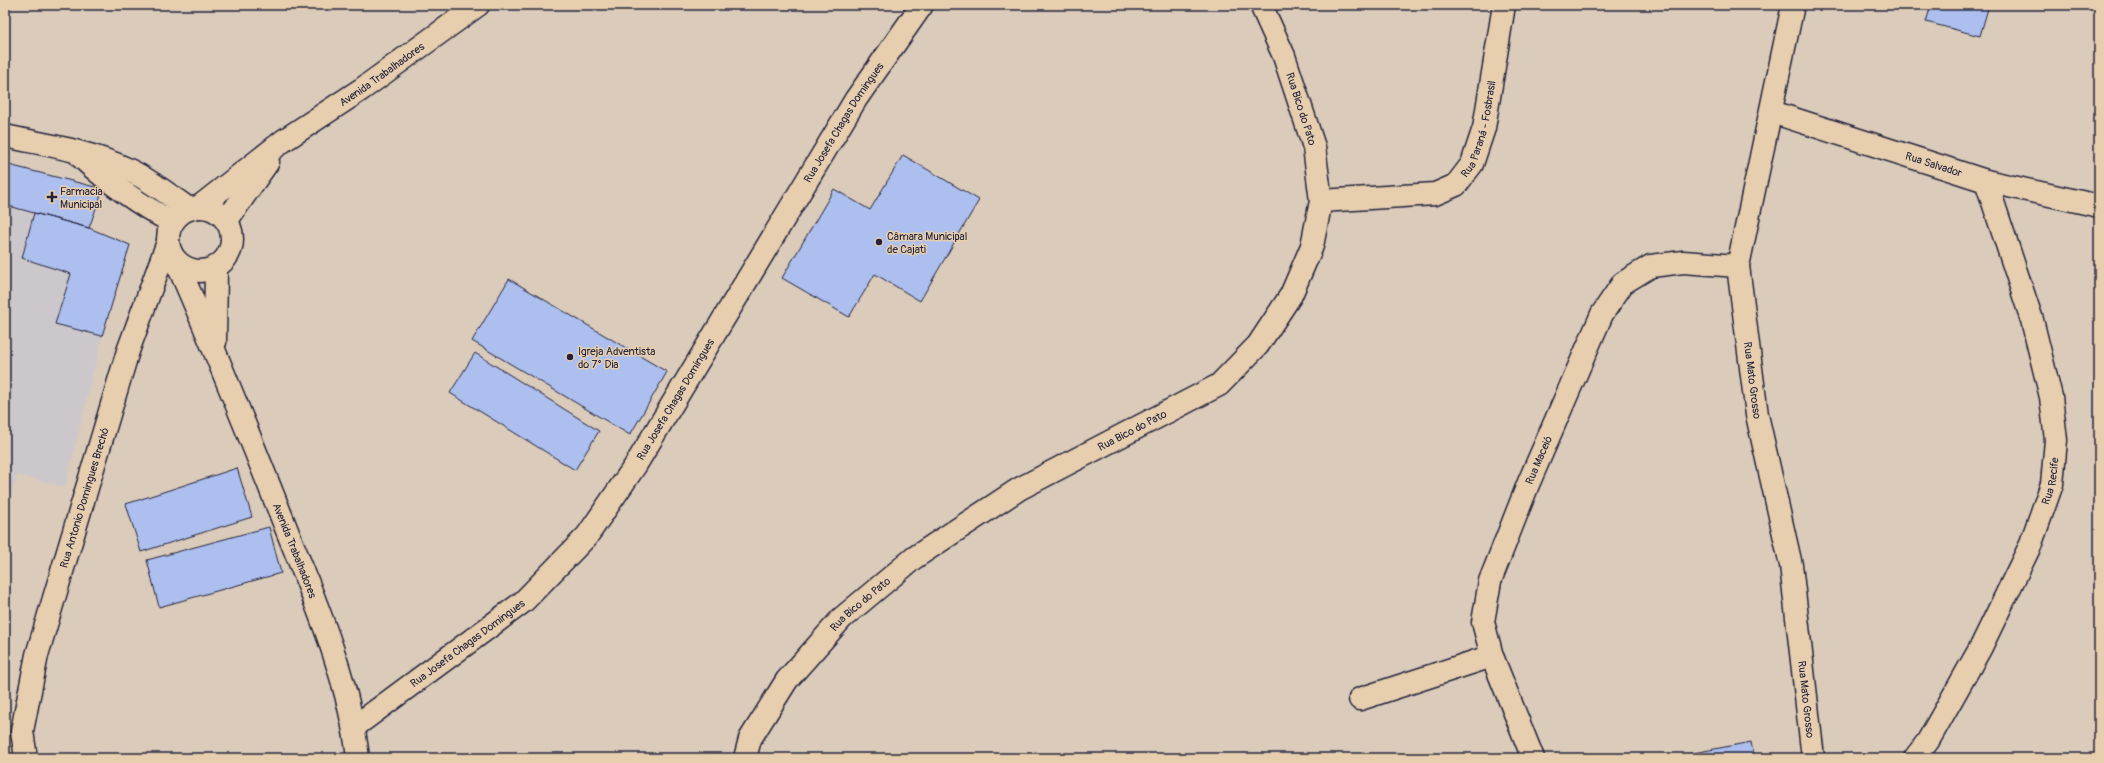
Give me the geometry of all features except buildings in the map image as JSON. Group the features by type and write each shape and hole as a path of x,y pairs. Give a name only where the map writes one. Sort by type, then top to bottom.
{"street":[{"name":"Avenida Trabalhadores","path":"358,758 354,727 326,628 214,348 181,228 283,142 362,90 478,5"},
{"name":"Rua Josefa Chagas Domingues","path":"354,727 523,602 587,536 639,459 856,99 922,5"},
{"name":"Rua Bico do Pato","path":"745,758 750,738 787,680 842,618 914,558 1019,489 1219,385 1258,345 1292,296 1312,246 1321,201 1314,147 1284,56 1261,5"},
{"name":"Rua Paraná - Fosbrasil","path":"1321,201 1435,194 1456,185 1472,164 1484,128 1504,5"},
{"name":"Rua Mato Grosso","path":"1793,5 1772,112 1738,266 1758,415 1791,565 1813,758"},
{"name":"Rua Salvador","path":"1772,112 1986,182 2099,206"},
{"path":"5,136 74,151 126,169 160,188 181,228 184,268 195,272 216,268 225,261 231,251 233,241 232,230 227,220 219,212 209,207 181,228"},
{"name":"Avenida Trabalhadores","path":"227,220 283,142"},
{"name":"Rua Recife","path":"1915,758 1928,741 1981,647 2030,546 2052,484 2056,440 2051,397 2032,320 1986,182"},
{"name":"Rua Antonio Domingues Brechó","path":"26,758 22,731 37,654 128,351 181,228"},
{"name":"Rua Maceió","path":"1533,758 1492,656 1483,622 1490,581 1530,482 1602,314 1623,283 1651,266 1683,262 1738,266"},
{"name":"Avenida Trabalhadores","path":"214,348 216,268"},
{"path":"1360,699 1492,656"}],"shaded area":[{"path":"5,205 34,213 22,258 71,274 102,336 65,487 17,475 5,514"}],"place":[{"name":"Farmacia Municipal","path":"52,197"},
{"name":"Câmara Municipal de Cajati","path":"879,242"},
{"name":"Igreja Adventista do 7° Dia","path":"570,357"}]}
